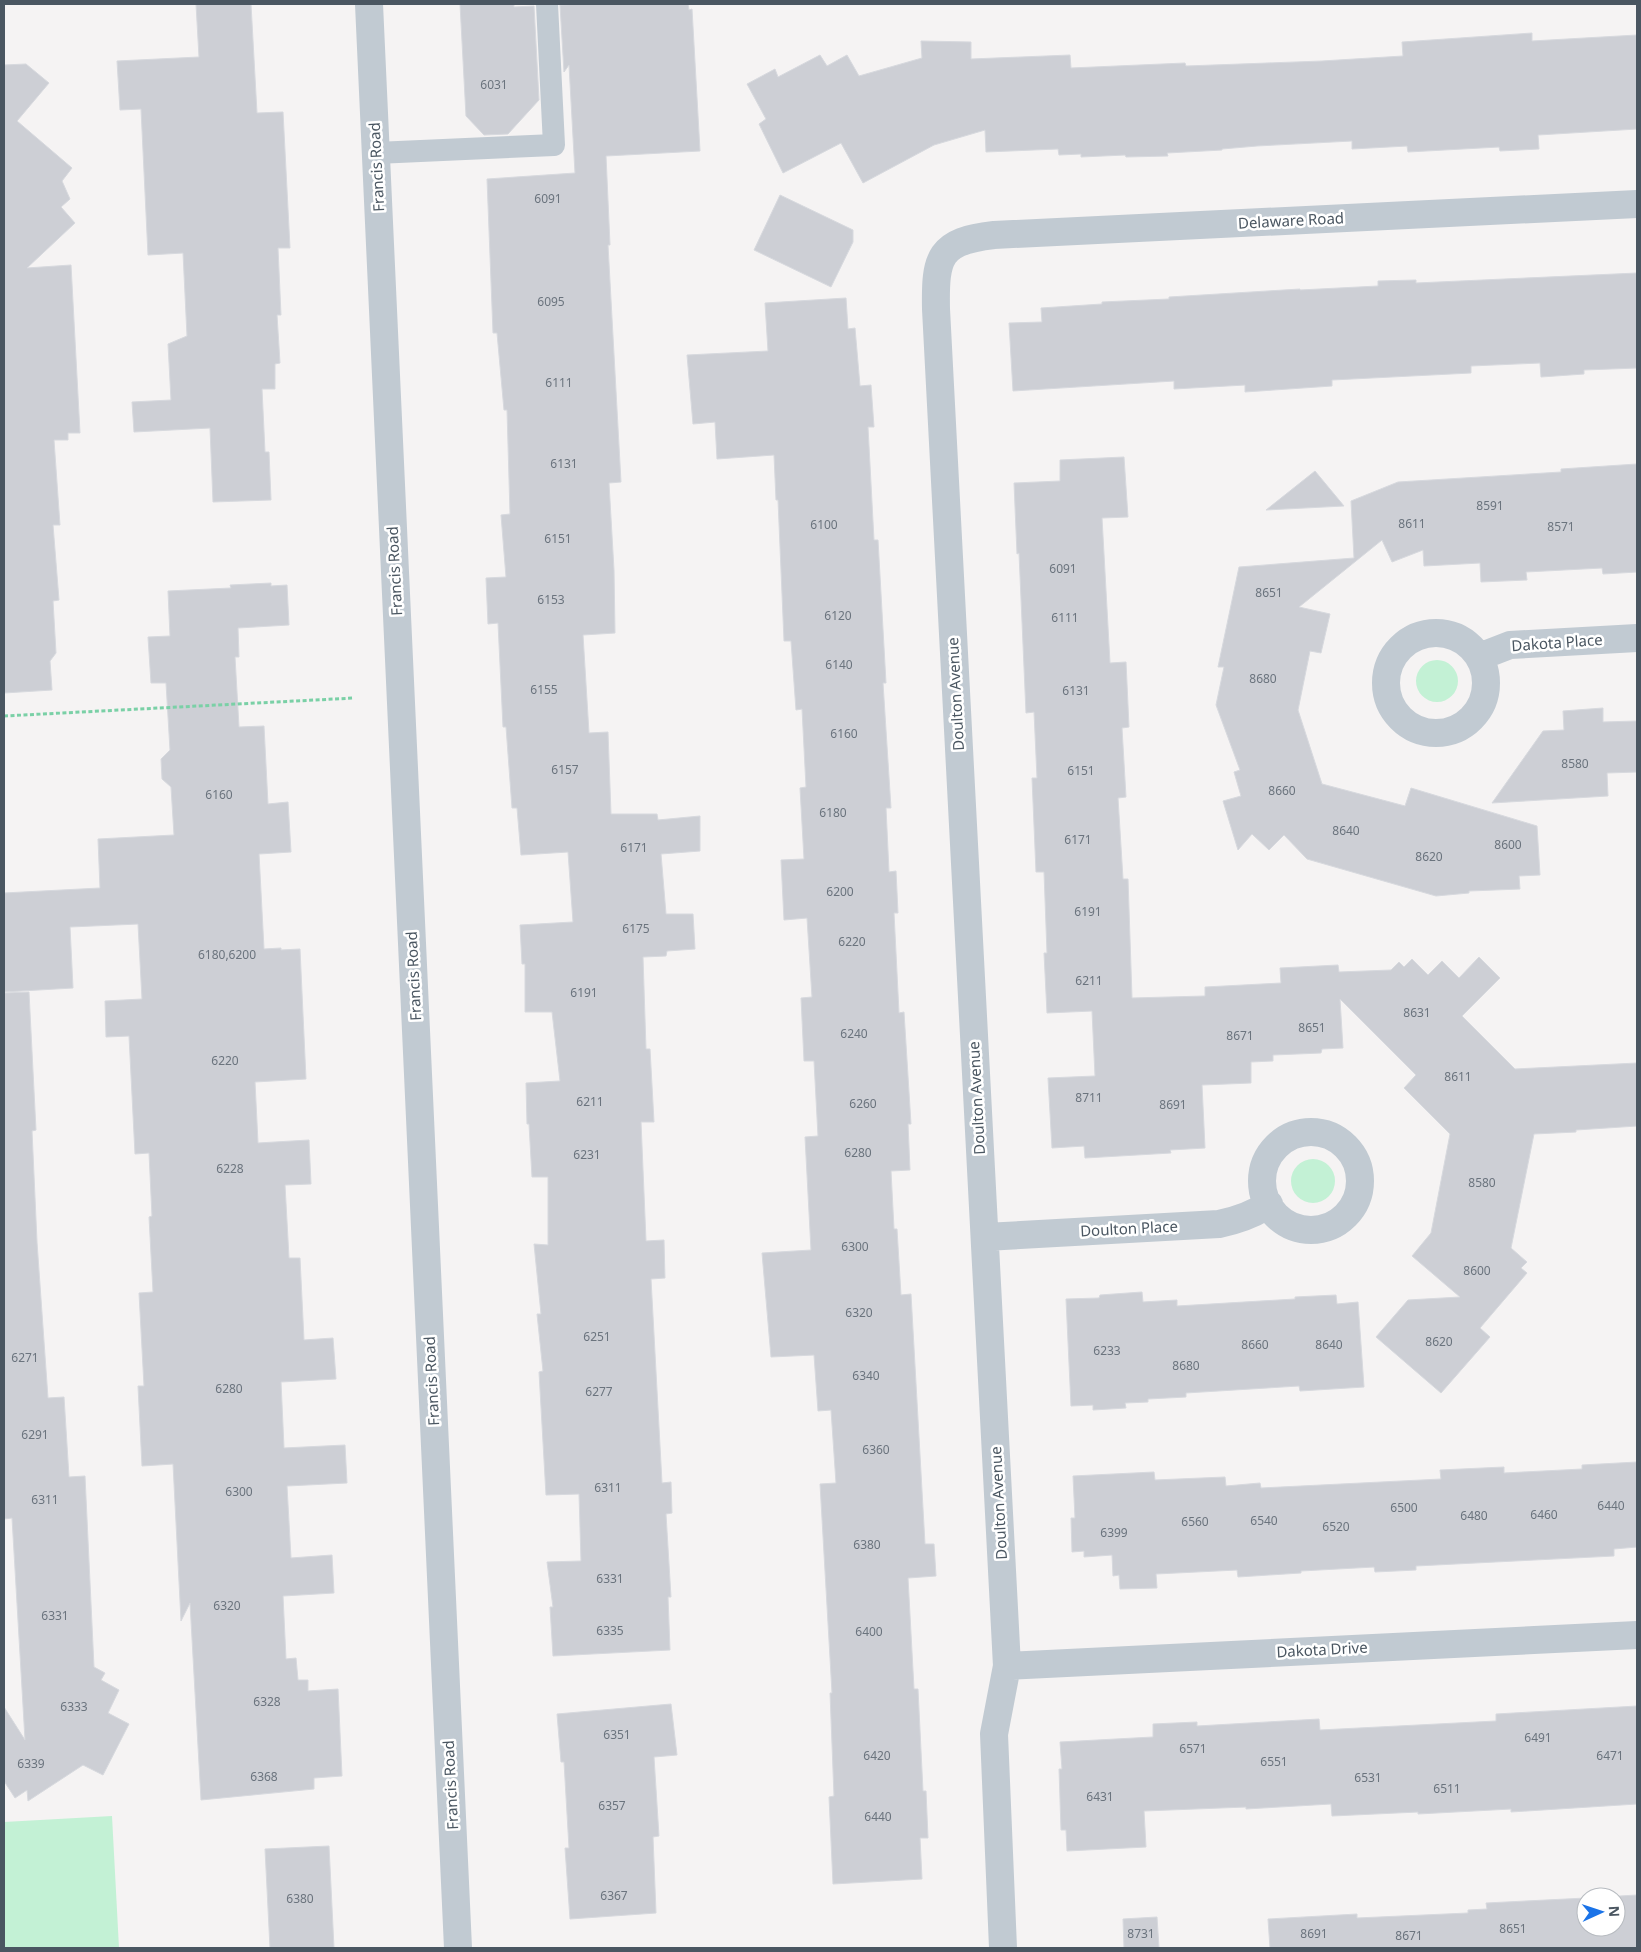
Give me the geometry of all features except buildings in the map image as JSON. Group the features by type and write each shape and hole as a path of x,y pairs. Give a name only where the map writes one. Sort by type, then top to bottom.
{"street":[{"name":"Francis Road","path":"369,4 458,1948"},
{"name":"Delaware Road","path":"947,250 974,237 994,235 1637,204"},
{"name":"Doulton Avenue","path":"947,250 940,260 937,275 936,309 1007,1666 994,1734 1002,1948"},
{"name":"Dakota Place","path":"1479,657 1510,645 1637,638"},
{"name":"Doulton Place","path":"985,1237 1219,1224 1254,1214 1268,1204"},
{"name":"Dakota Drive","path":"1007,1666 1637,1634"}],"lane":[{"path":"376,154 554,145 548,4"}],"path":[{"path":"4,716 354,698"}],"green space":[{"path":"1437,660 1452,666 1458,681 1452,696 1437,702 1422,696 1416,681 1422,666"},
{"path":"1317,1159 1329,1165 1334,1172 1334,1190 1329,1197 1322,1202 1309,1203 1301,1200 1294,1193 1291,1177 1294,1169 1301,1162"},
{"path":"112,1816 119,1948 4,1948 4,1822"}]}
